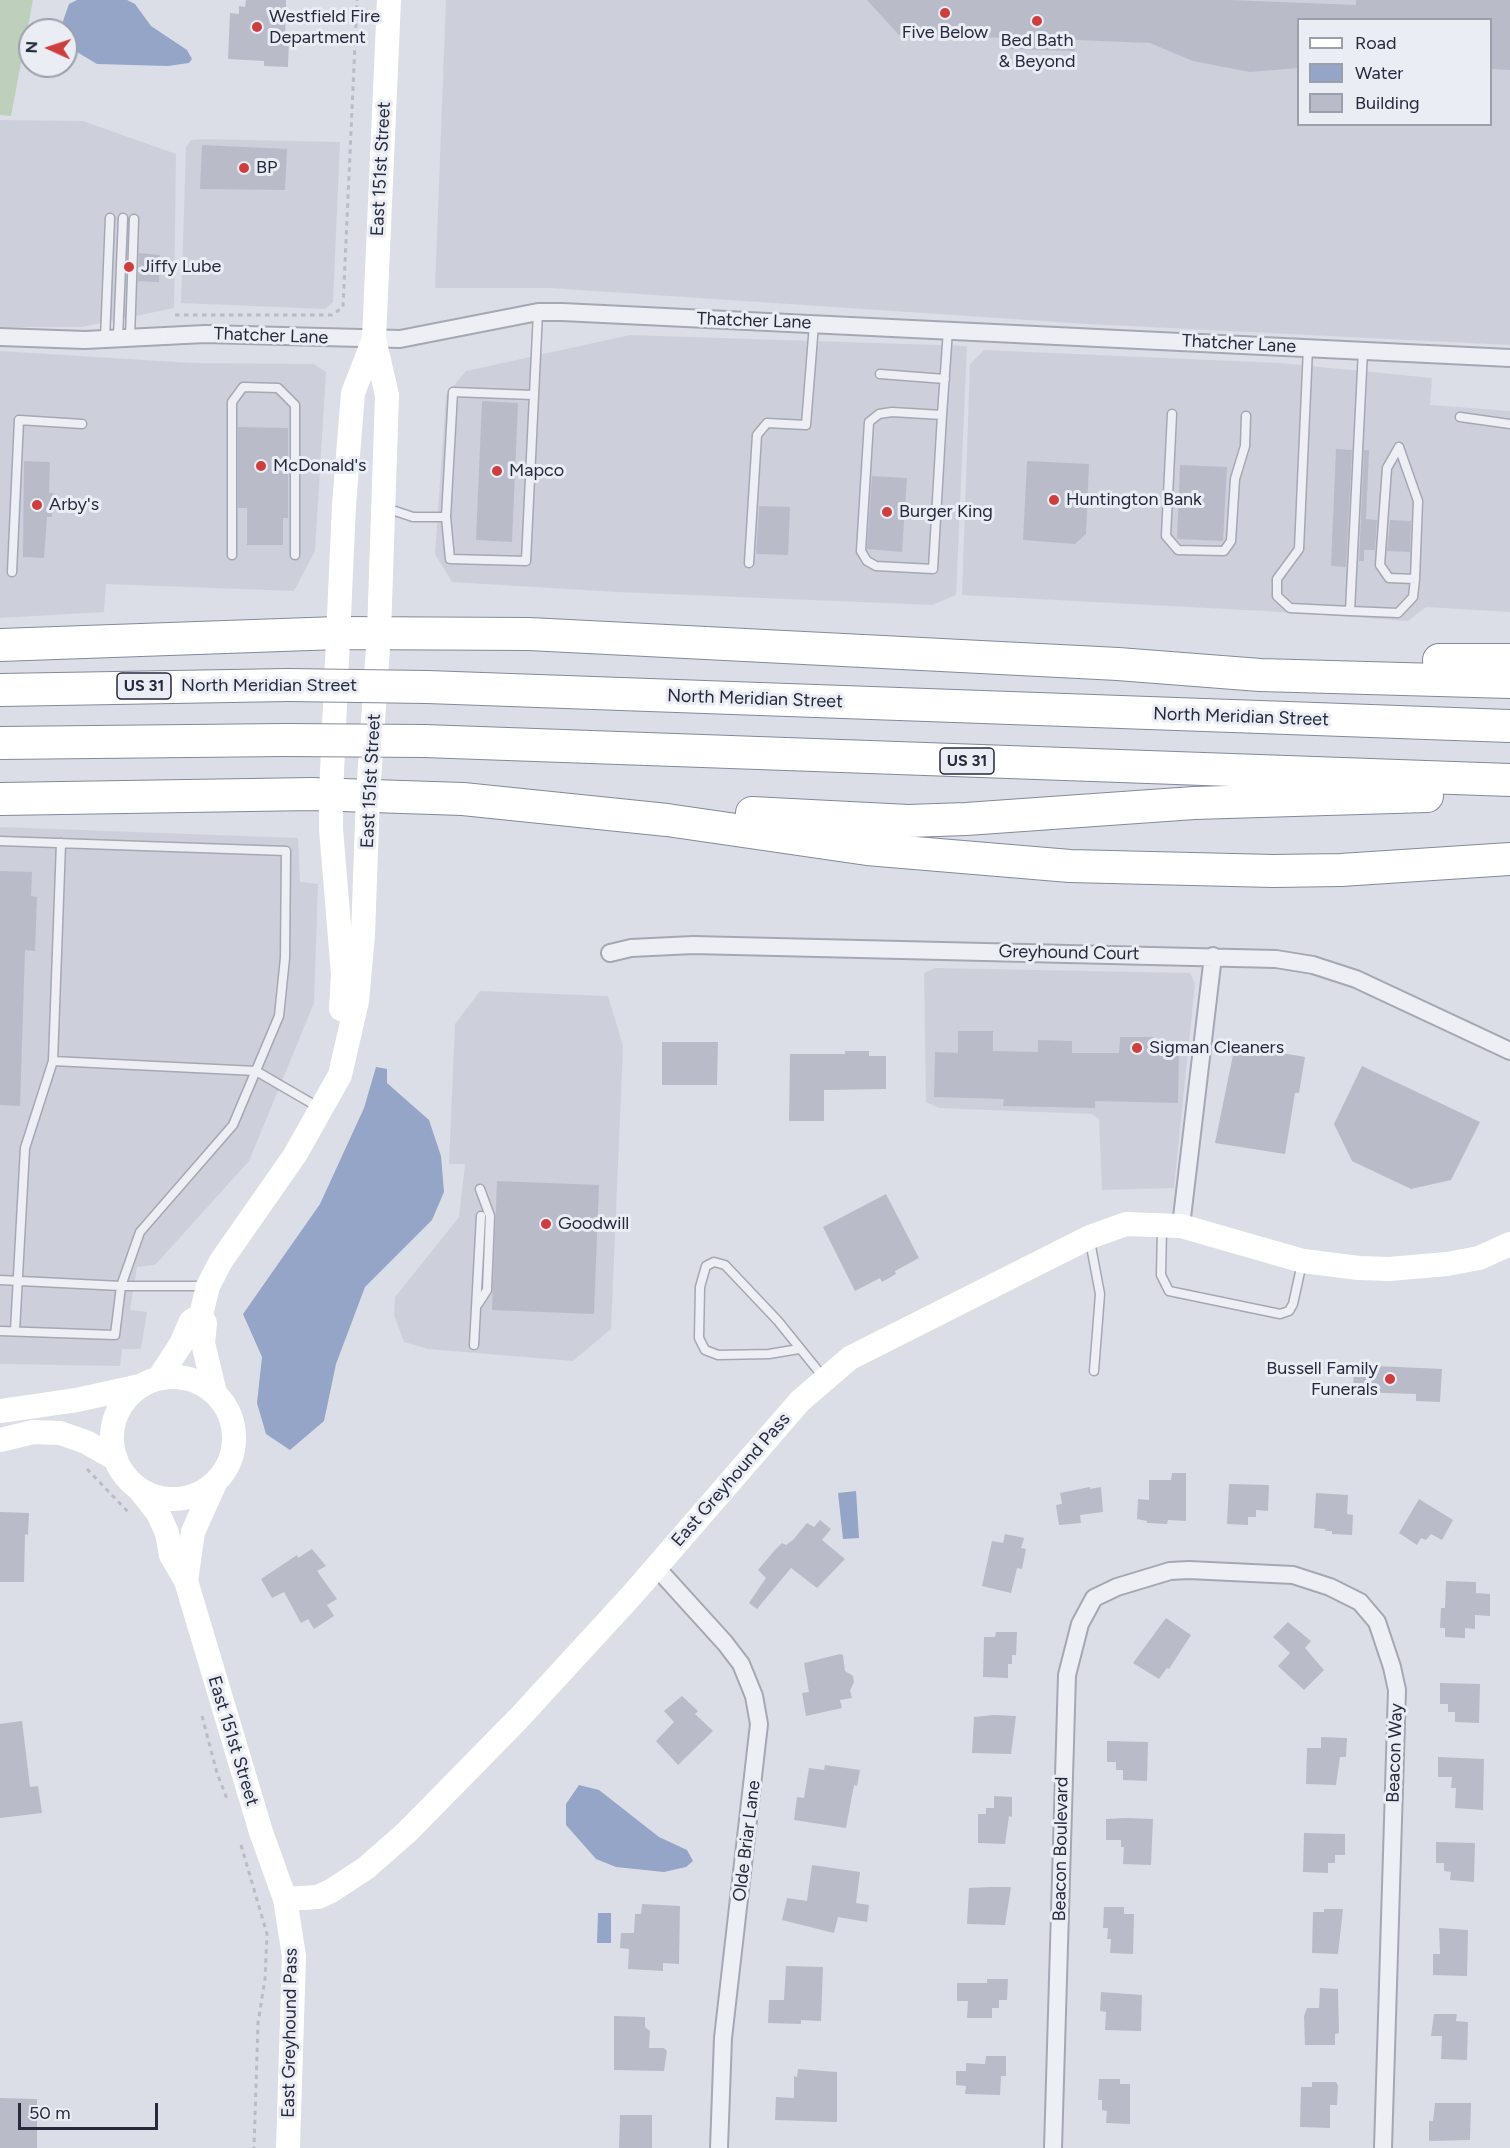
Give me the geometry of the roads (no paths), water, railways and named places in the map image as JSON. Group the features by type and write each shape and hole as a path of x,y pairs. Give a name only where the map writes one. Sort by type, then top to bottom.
{"highway":[{"path":"0,645 338,633 529,634 1118,664 1260,675 1510,682"},
{"path":"1118,664 1510,660"},
{"name":"North Meridian Street","path":"0,690 288,685 427,687 1510,726"},
{"name":"US 31","path":"0,743 424,741 1510,780"},
{"path":"568,808 737,812 908,821 966,819 1194,802 1510,793"},
{"path":"0,799 331,794 464,799 568,808 867,849 1002,862 1217,871 1341,870 1510,859"},
{"path":"1410,866 1510,872"}],"street":[{"name":"East 151st Street","path":"149,1382 181,1344 191,1321 201,1315 208,1286 221,1260 295,1155 340,1075 357,1001 363,935 368,795 379,633 387,395 374,339 389,0"},
{"name":"Thatcher Lane","path":"0,337 118,339 205,334 400,339 538,312 1510,358"},
{"name":"East 151st Street","path":"320,1108 336,1038 343,987 331,794 352,393 374,339"},
{"name":"Greyhound Court","path":"610,953 631,948 693,945 1213,956 1296,961 1356,979 1510,1051"},
{"path":"1172,1225 1213,956"},
{"name":"East Greyhound Pass","path":"288,2148 294,1956 285,1899 318,1897 332,1891 366,1868 398,1839 510,1727 656,1568 786,1416 824,1378 850,1358 1090,1237 1126,1224 1172,1225 1303,1261 1359,1268 1420,1268 1479,1258 1510,1244"},
{"name":"East 151st Street","path":"201,1315 206,1323 203,1343 215,1393"},
{"path":"0,1411 77,1400 149,1382 179,1377 198,1382 215,1393 227,1408 234,1428 234,1448 227,1467 215,1483 198,1494 178,1500 158,1498 139,1489 125,1476 116,1460 112,1439 115,1418 125,1400 149,1382"},
{"path":"0,1440 33,1432 60,1433 86,1442 116,1460"},
{"name":"East 151st Street","path":"186,1581 193,1532 215,1483"},
{"name":"East 151st Street","path":"139,1489 158,1514 168,1533 171,1555 186,1581 261,1832 285,1899"},
{"name":"Olde Briar Lane","path":"656,1568 726,1643 741,1664 754,1696 759,1724 723,2038 719,2148"},
{"name":"Beacon Way","path":"1133,1583 1170,1571 1189,1570 1293,1575 1316,1582 1360,1602 1377,1622 1397,1690 1383,2148"},
{"name":"Beacon Boulevard","path":"1053,2148 1067,1675 1080,1624 1094,1598 1133,1583"}],"lane":[{"path":"110,218 118,339"},
{"path":"118,339 123,218"},
{"path":"118,339 134,219"},
{"path":"533,395 453,392 446,517 450,559 526,561 538,312"},
{"path":"749,563 756,435 767,423 806,425 814,324"},
{"path":"942,415 892,412 879,414 869,422 861,551 867,561 876,566 933,569 948,330"},
{"path":"1308,348 1299,549 1277,579 1277,596 1290,608 1398,613 1413,597 1415,579 1418,501 1399,447 1387,468 1380,565 1389,578 1415,579"},
{"path":"1350,611 1363,350"},
{"path":"880,374 945,379"},
{"path":"232,555 232,402 243,387 278,388 295,405 295,555"},
{"path":"1172,414 1166,536 1178,550 1224,550 1231,541 1234,479 1245,446 1246,416"},
{"path":"1460,417 1510,424"},
{"path":"12,572 19,420 82,424"},
{"path":"383,506 413,517 446,517"},
{"path":"0,841 286,851 285,958 279,1016 233,1125 140,1232 122,1286 115,1335 0,1330"},
{"path":"15,1331 25,1148 53,1061 61,843"},
{"path":"53,1061 256,1071 320,1108"},
{"path":"477,1305 487,1290 490,1216 480,1189"},
{"path":"474,1345 481,1216"},
{"path":"1172,1225 1161,1275 1169,1291 1280,1314 1289,1311 1293,1304 1303,1261"},
{"path":"1090,1237 1100,1294 1094,1371"},
{"path":"799,1349 769,1354 718,1355 705,1350 699,1338 700,1287 706,1266 714,1262 725,1265 778,1321 824,1378"},
{"path":"0,1280 122,1286 208,1286"}],"water":[{"path":"77,0 127,0 135,4 151,26 187,50 192,59 189,63 168,66 97,64 78,53 78,18 64,18 69,4"},
{"path":"376,1067 387,1069 387,1083 429,1120 441,1156 444,1192 432,1220 365,1287 336,1364 324,1421 290,1450 266,1434 257,1403 262,1357 243,1314 320,1204 364,1108"},
{"path":"856,1491 859,1538 843,1539 838,1493"},
{"path":"579,1785 599,1790 659,1837 687,1850 693,1861 686,1867 664,1872 616,1867 596,1859 566,1825 566,1804"},
{"path":"598,1913 611,1913 611,1943 597,1943"}],"place":[{"name":"Five Below","path":"945,13"},
{"name":"Bed Bath & Beyond","path":"1037,21"},
{"name":"Westfield Fire Department","path":"257,27"},
{"name":"BP","path":"244,168"},
{"name":"Jiffy Lube","path":"129,267"},
{"name":"McDonald's","path":"261,466"},
{"name":"Mapco","path":"497,471"},
{"name":"Huntington Bank","path":"1054,500"},
{"name":"Arby's","path":"37,505"},
{"name":"Burger King","path":"887,512"},
{"name":"Sigman Cleaners","path":"1137,1048"},
{"name":"Goodwill","path":"546,1224"},
{"name":"Bussell Family Funerals","path":"1390,1379"}]}
